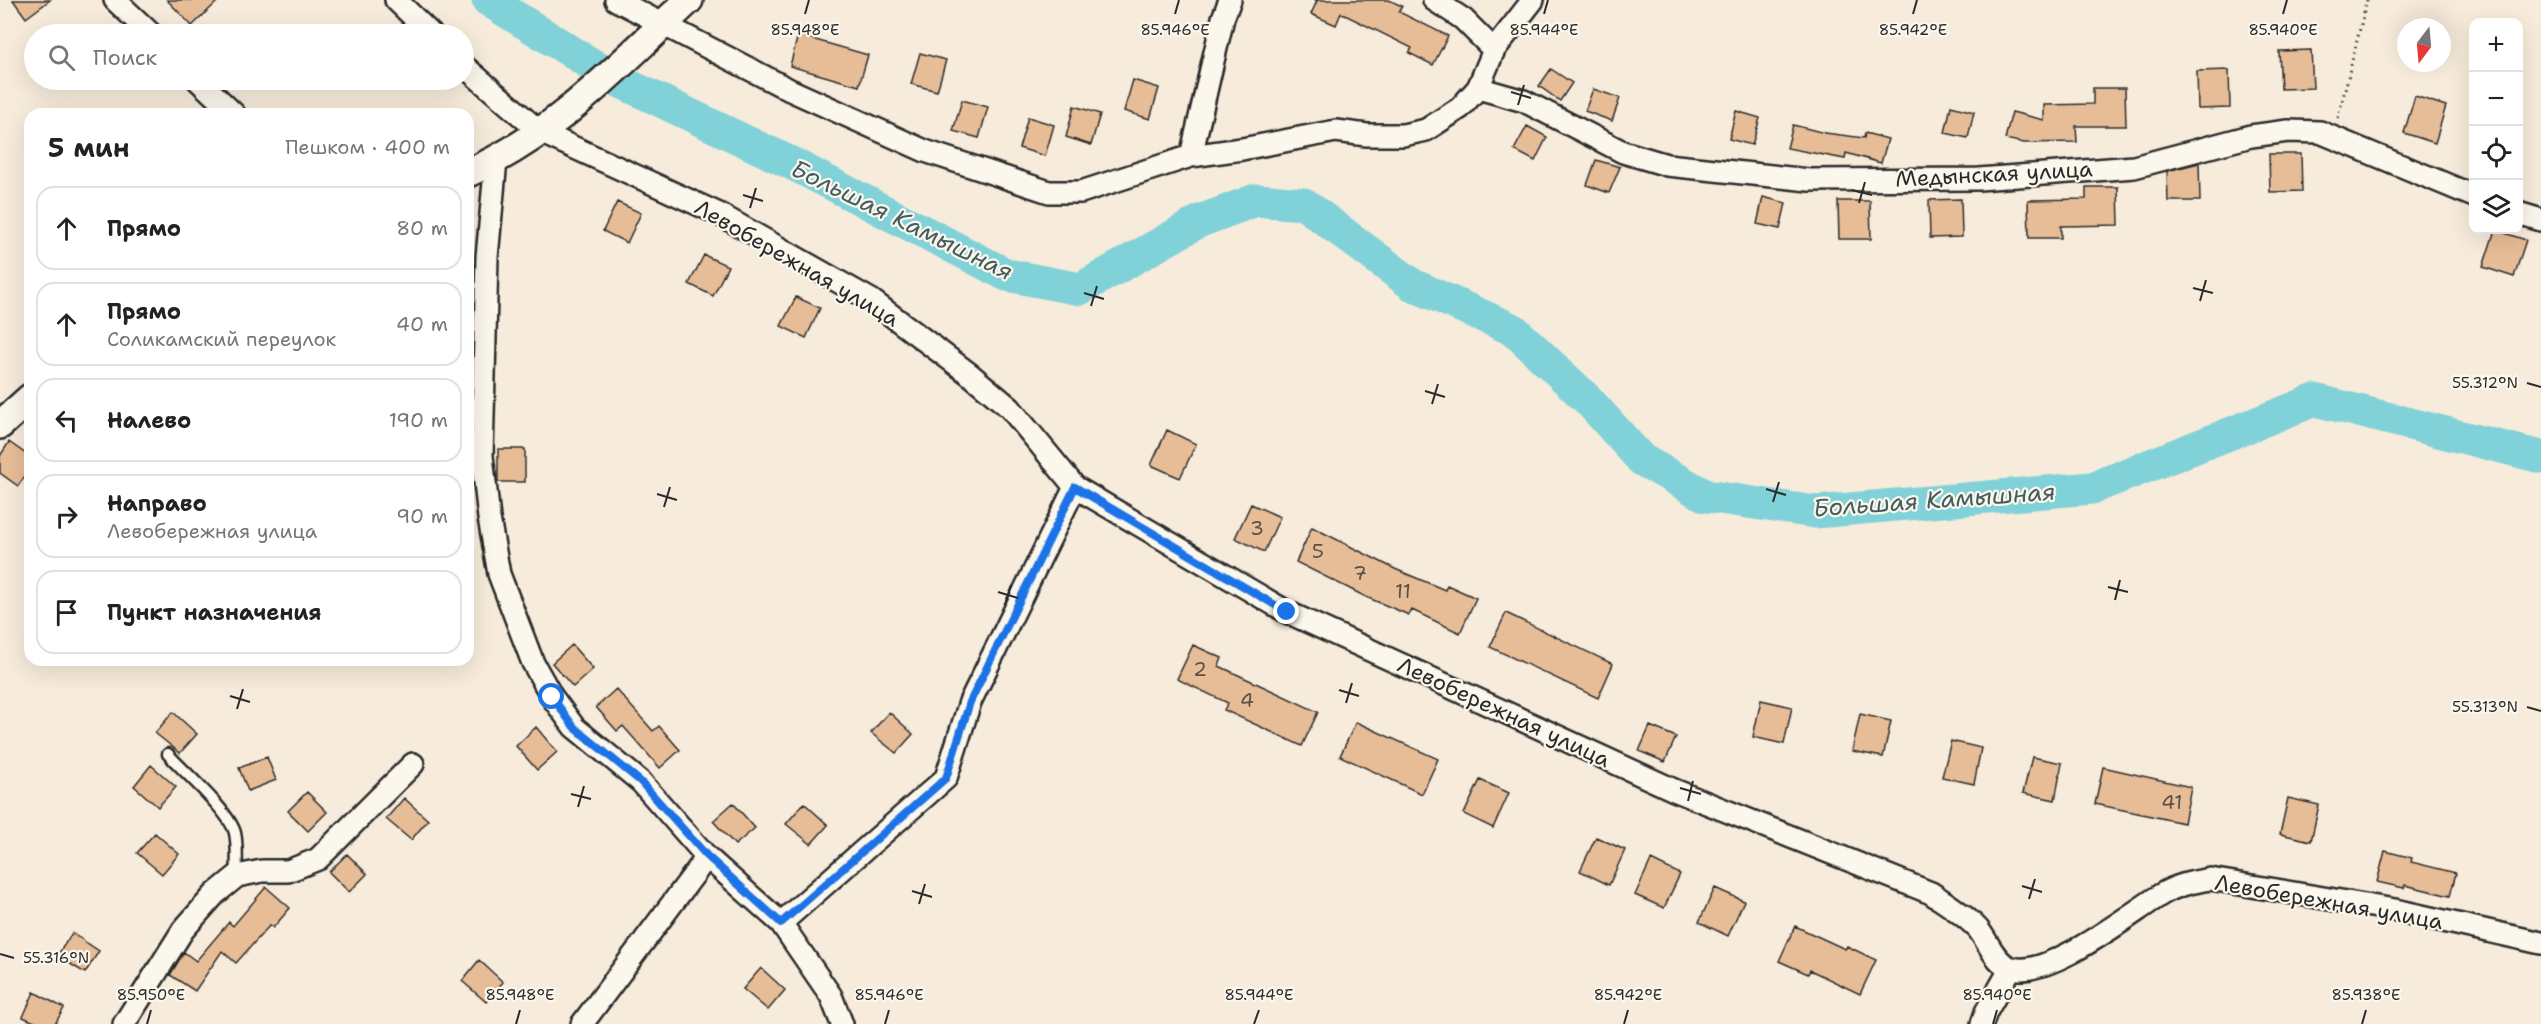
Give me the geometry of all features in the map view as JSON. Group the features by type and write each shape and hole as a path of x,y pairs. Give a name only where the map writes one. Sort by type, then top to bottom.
{"street":[{"path":"115,0 140,24"},
{"path":"396,0 421,24"},
{"path":"616,0 790,90 925,151 1049,192 1081,192 1191,156 1336,131 1367,135 1403,135 1426,130 1460,108 1478,88 1494,50 1533,0"},
{"path":"474,169 496,160 572,108 689,0"},
{"path":"1191,156 1223,18 1230,0"},
{"path":"1434,0 1463,19 1494,50"},
{"name":"Левобережная улица","path":"474,75 540,132 719,214 871,300 972,376 1010,408 1075,487 1287,612 1674,790 1931,893 1959,912 1978,930 2000,962 2011,968 2029,969 2044,964 2116,927 2164,894 2186,884 2210,879 2395,910 2541,943"},
{"name":"Медынская улица","path":"1478,88 1524,101 1623,152 1667,165 1809,180 1979,179 2134,167 2251,136 2288,131 2320,132 2469,194"},
{"path":"209,90 228,108"},
{"path":"496,160 487,257 482,456 489,518 499,574 533,663 552,697 574,727 641,782 707,856 781,923 831,996 842,1024"},
{"path":"2523,215 2541,220"},
{"path":"0,425 24,403"},
{"path":"781,923 946,778 970,702 1075,487"},
{"path":"124,1024 183,930 215,894 237,876 262,871 288,871 318,859 413,764"},
{"path":"582,1024 707,856"},
{"path":"1982,1024 1986,1012 2011,968"}],"lane":[{"path":"168,754 188,777 209,794 235,831 237,876"}],"path":[{"path":"2334,138 2367,0"}],"building":[{"path":"13,0 50,0 26,18"},
{"path":"167,0 219,0 194,24 190,24"},
{"path":"1314,0 1389,0 1402,6 1399,12 1448,36 1433,65 1409,53 1412,48 1341,13 1336,25 1311,14 1317,1"},
{"path":"798,35 868,55 859,86 790,66"},
{"path":"2311,50 2313,88 2281,89 2279,51"},
{"path":"920,53 946,60 937,91 911,84"},
{"path":"1551,69 1572,83 1560,101 1539,86"},
{"path":"2229,70 2230,108 2198,109 2197,71"},
{"path":"1133,80 1159,88 1150,119 1124,111"},
{"path":"2093,88 2125,88 2126,126 2076,126 2077,142 2024,143 2005,139 2012,112 2044,120 2044,105 2093,104"},
{"path":"1593,89 1620,98 1612,121 1585,111"},
{"path":"2415,96 2446,106 2435,143 2404,133"},
{"path":"962,100 988,107 979,138 953,131"},
{"path":"1074,106 1100,114 1091,145 1066,137"},
{"path":"1951,106 1974,112 1968,138 1945,133"},
{"path":"1736,111 1760,118 1752,145 1729,139"},
{"path":"1028,117 1054,125 1045,156 1019,148"},
{"path":"1793,125 1825,133 1864,138 1865,133 1888,139 1881,163 1846,153 1845,159 1787,148"},
{"path":"1527,126 1547,137 1535,161 1514,150"},
{"path":"2269,154 2301,154 2302,191 2270,192"},
{"path":"1596,160 1620,167 1609,193 1587,185"},
{"path":"2199,163 2200,201 2168,201 2167,171"},
{"path":"2086,187 2118,187 2119,225 2061,226 2061,238 2029,238 2028,200 2086,199"},
{"path":"1763,197 1786,203 1780,229 1757,224"},
{"path":"1961,199 1962,237 1930,238 1929,200"},
{"path":"1838,201 1870,201 1871,239 1839,239"},
{"path":"617,202 641,213 627,243 603,231"},
{"path":"2494,234 2507,234 2526,240 2514,277 2483,267"},
{"path":"704,255 728,266 713,296 689,284"},
{"path":"796,297 820,308 806,338 781,326"},
{"path":"1167,430 1196,444 1180,478 1151,465"},
{"path":"9,442 24,453 24,478 18,486 0,473 0,456"},
{"path":"498,449 525,449 525,482 498,482"},
{"path":"1251,504 1280,517 1264,552 1235,538"},
{"path":"1312,527 1395,569 1445,590 1447,585 1476,598 1460,633 1412,610 1409,615 1366,597 1296,562"},
{"path":"1506,613 1613,664 1598,698 1490,647"},
{"path":"572,645 593,669 573,687 552,663"},
{"path":"1193,645 1222,658 1219,666 1318,712 1302,746 1224,710 1228,703 1177,679"},
{"path":"616,689 653,731 659,726 680,750 660,768 623,726 617,731 596,707"},
{"path":"1761,700 1792,707 1784,744 1753,737"},
{"path":"173,712 197,734 180,753 155,733"},
{"path":"889,712 913,734 896,753 871,733"},
{"path":"1860,714 1891,721 1883,757 1852,751"},
{"path":"1356,722 1438,759 1422,794 1340,756"},
{"path":"1650,726 1676,737 1665,762 1639,751"},
{"path":"536,727 557,752 537,770 516,746"},
{"path":"1951,741 1981,748 1974,784 1942,777"},
{"path":"267,757 276,780 248,791 239,768"},
{"path":"2032,757 2062,763 2055,800 2023,793"},
{"path":"151,765 176,787 158,807 134,786"},
{"path":"2103,767 2191,787 2184,823 2095,804"},
{"path":"1480,780 1509,793 1493,828 1464,814"},
{"path":"307,792 327,812 308,831 288,811"},
{"path":"404,798 428,820 411,840 386,819"},
{"path":"2288,798 2319,805 2311,841 2280,834"},
{"path":"733,803 755,828 735,845 713,821"},
{"path":"804,803 828,825 811,844 786,824"},
{"path":"155,833 179,854 162,874 137,853"},
{"path":"1596,837 1625,850 1609,885 1580,871"},
{"path":"2385,851 2412,858 2411,862 2456,873 2450,896 2405,885 2404,888 2377,882"},
{"path":"347,854 367,874 349,892 329,872"},
{"path":"1651,860 1680,874 1664,908 1635,895"},
{"path":"266,887 290,908 273,928 270,925 236,963 222,951 195,991 170,975 184,952 196,961 229,922 233,926"},
{"path":"1715,888 1744,901 1728,936 1699,922"},
{"path":"1795,926 1845,949 1847,946 1876,960 1860,994 1810,970 1808,974 1779,961"},
{"path":"72,933 99,951 85,973 57,956"},
{"path":"479,960 503,982 486,1002 462,981"},
{"path":"761,968 785,990 768,1010 743,989"},
{"path":"34,992 64,1008 55,1024 39,1024 23,1017"}],"waterway":[{"name":"Большая Камышная","path":"488,0 617,80 793,164 1007,275 1080,289 1200,221 1256,200 1304,204 1413,285 1514,330 1588,400 1642,460 1706,496 1815,512 2092,488 2315,400 2541,457"}],"route":[{"path":"552,697 574,727 641,782 707,856 781,923 946,778 970,702 1075,487 1287,612"}]}
